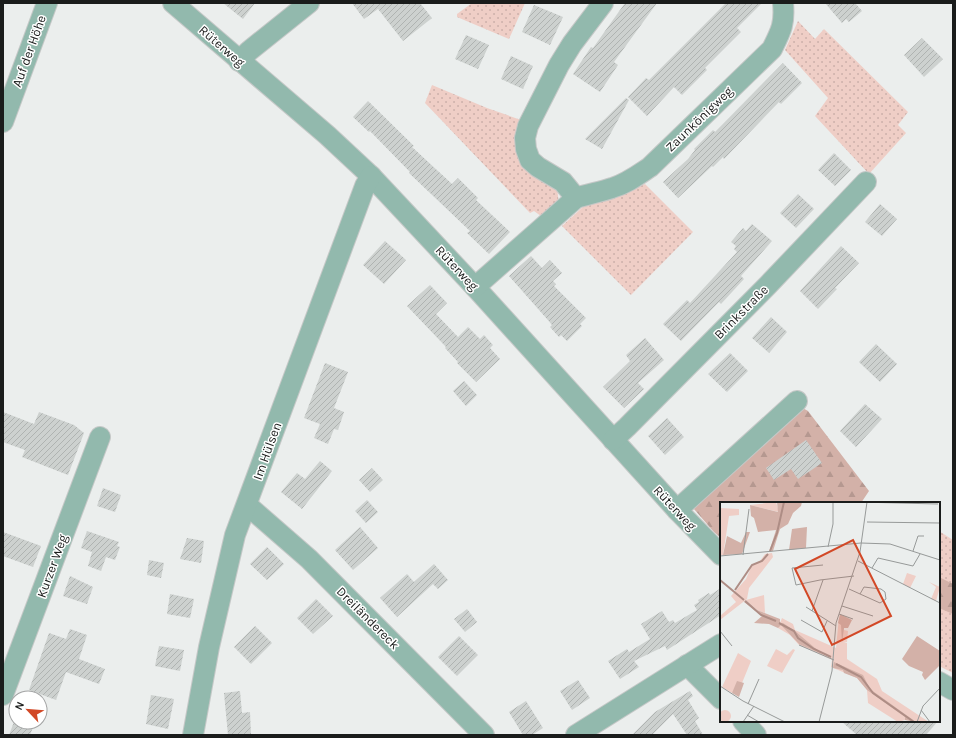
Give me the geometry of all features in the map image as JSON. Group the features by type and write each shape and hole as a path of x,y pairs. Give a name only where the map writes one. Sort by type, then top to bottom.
{"street":[{"name":"Auf der Höhe","path":"3,122 47,3"},
{"name":"Rüterweg","path":"173,3 326,135 371,176 475,287 676,510 720,554"},
{"path":"239,61 248,51 309,3"},
{"path":"576,198 563,182 538,167 530,160 526,150 525,138 528,126 559,64 603,3"},
{"name":"Zaunkönigweg","path":"475,287 576,198 612,188 633,178 650,166 772,49 781,33 784,18 783,3"},
{"name":"Im Hülsen","path":"193,735 209,647 230,551 362,194 371,176"},
{"name":"Brinkstraße","path":"613,440 768,285 866,182"},
{"path":"676,510 797,401"},
{"name":"Kurzer Weg","path":"3,695 100,437"},
{"name":"Dreiländereck","path":"247,505 309,560 484,735"},
{"path":"576,735 720,645"},
{"path":"687,665 720,698"},
{"path":"940,683 953,690"},
{"path":"744,722 756,735"}],"shaded area":[{"path":"472,3 525,3 509,39 457,17 457,14"},
{"path":"798,21 815,39 824,29 908,112 898,125 906,133 869,174 815,116 828,98 785,50"},
{"path":"432,85 487,108 524,121 522,127 557,188 559,204 545,219 534,211 530,213 425,103"},
{"path":"645,184 693,232 631,295 562,226 584,206 624,194"},
{"path":"940,532 953,540 953,673 940,666"}],"green space":[{"path":"801,407 808,411 869,491 862,502 720,502 720,537 687,501"},
{"path":"940,578 953,584 953,614 940,608"}],"building":[{"path":"223,3 255,3 243,19"},
{"path":"352,3 420,3 432,18 403,41 378,9 364,19"},
{"path":"625,3 657,3 614,62 618,65 600,92 573,74 591,47 593,48"},
{"path":"726,3 762,3 737,28 741,32 705,68 707,70 682,95 674,87 647,116 628,97 646,78 649,80"},
{"path":"825,3 855,3 862,11 849,22 846,19 842,23"},
{"path":"534,5 563,17 550,45 522,32"},
{"path":"466,35 489,45 478,69 455,59"},
{"path":"922,38 943,59 924,77 904,55"},
{"path":"511,56 533,66 523,89 501,79"},
{"path":"783,63 802,83 781,104 779,102 724,159 723,157 713,167 712,166 678,198 663,182 688,159 695,150 694,149 713,130 715,132"},
{"path":"626,98 629,100 602,149 585,139"},
{"path":"368,101 414,146 412,147 452,184 458,178 478,198 476,200 510,232 489,254 467,233 470,231 409,173 410,172 370,131 369,132 353,117"},
{"path":"834,153 851,170 835,186 818,170"},
{"path":"798,194 814,209 796,228 780,213"},
{"path":"880,204 897,219 882,236 865,222"},
{"path":"752,224 772,241 741,276 744,279 721,304 719,302 681,341 663,324 687,300 690,303 737,252 734,249 736,246 731,242 743,228 746,231"},
{"path":"385,241 406,260 384,284 363,265"},
{"path":"841,246 859,263 835,288 837,289 818,309 800,291"},
{"path":"531,256 542,268 550,260 562,273 553,281 556,284 554,286 586,318 580,324 582,326 567,341 561,335 559,337 550,327 552,325 509,276"},
{"path":"430,285 447,303 436,314 458,337 468,327 480,339 484,335 493,345 490,348 500,359 476,382 457,363 458,362 445,348 446,347 407,306"},
{"path":"771,317 787,332 769,353 752,338"},
{"path":"645,338 664,360 638,383 644,389 624,408 603,387 630,361 626,355"},
{"path":"876,344 897,364 880,382 859,362"},
{"path":"730,353 748,371 727,392 708,374"},
{"path":"325,363 348,372 334,408 344,412 338,430 334,429 328,444 314,438 320,424 304,418"},
{"path":"464,381 477,395 466,406 453,391"},
{"path":"865,404 882,419 856,447 840,431"},
{"path":"3,412 34,424 39,412 74,425 84,433 68,475 22,457 25,450 3,442"},
{"path":"667,418 684,437 665,455 648,436"},
{"path":"806,440 822,463 798,479 791,469 774,480 766,468"},
{"path":"320,461 332,471 302,509 281,492 297,473 305,479"},
{"path":"372,468 383,480 370,492 359,480"},
{"path":"103,488 121,495 115,512 97,506"},
{"path":"367,500 378,512 366,523 355,511"},
{"path":"360,527 378,548 353,570 335,550"},
{"path":"87,531 119,542 117,546 120,547 115,560 106,557 101,571 88,566 92,552 81,548"},
{"path":"3,532 41,546 33,567 3,556"},
{"path":"187,538 204,541 201,563 180,559"},
{"path":"267,547 284,564 267,580 250,564"},
{"path":"149,560 164,563 161,578 147,575"},
{"path":"434,564 448,580 438,589 433,584 397,617 380,598 407,574 414,582"},
{"path":"70,576 93,587 87,604 63,596"},
{"path":"720,589 720,616 667,650 665,646 634,661 639,667 620,679 608,661 627,649 629,652 650,639 641,624 662,611 669,622 673,620 675,623 697,610 694,605 699,602 698,600 709,593 710,595"},
{"path":"170,594 194,599 190,618 167,614"},
{"path":"316,599 333,616 313,634 297,618"},
{"path":"467,609 477,622 465,632 454,619"},
{"path":"255,626 272,643 251,664 234,647"},
{"path":"70,629 87,635 79,659 105,669 99,684 66,672 56,700 48,697 48,690 29,690 49,633 66,639"},
{"path":"459,636 478,655 457,676 438,657"},
{"path":"159,646 184,650 180,671 155,666"},
{"path":"578,680 590,698 572,710 560,691"},
{"path":"240,691 242,713 250,712 251,735 228,735 224,693"},
{"path":"690,691 693,696 688,700 699,718 695,721 703,735 687,735 673,714 652,735 632,735 655,712"},
{"path":"151,695 174,699 168,729 146,724"},
{"path":"526,701 543,728 532,735 523,735 509,712"},
{"path":"842,722 937,722 926,735 857,735"},
{"path":"11,730 32,730 30,735 9,735"}]}
